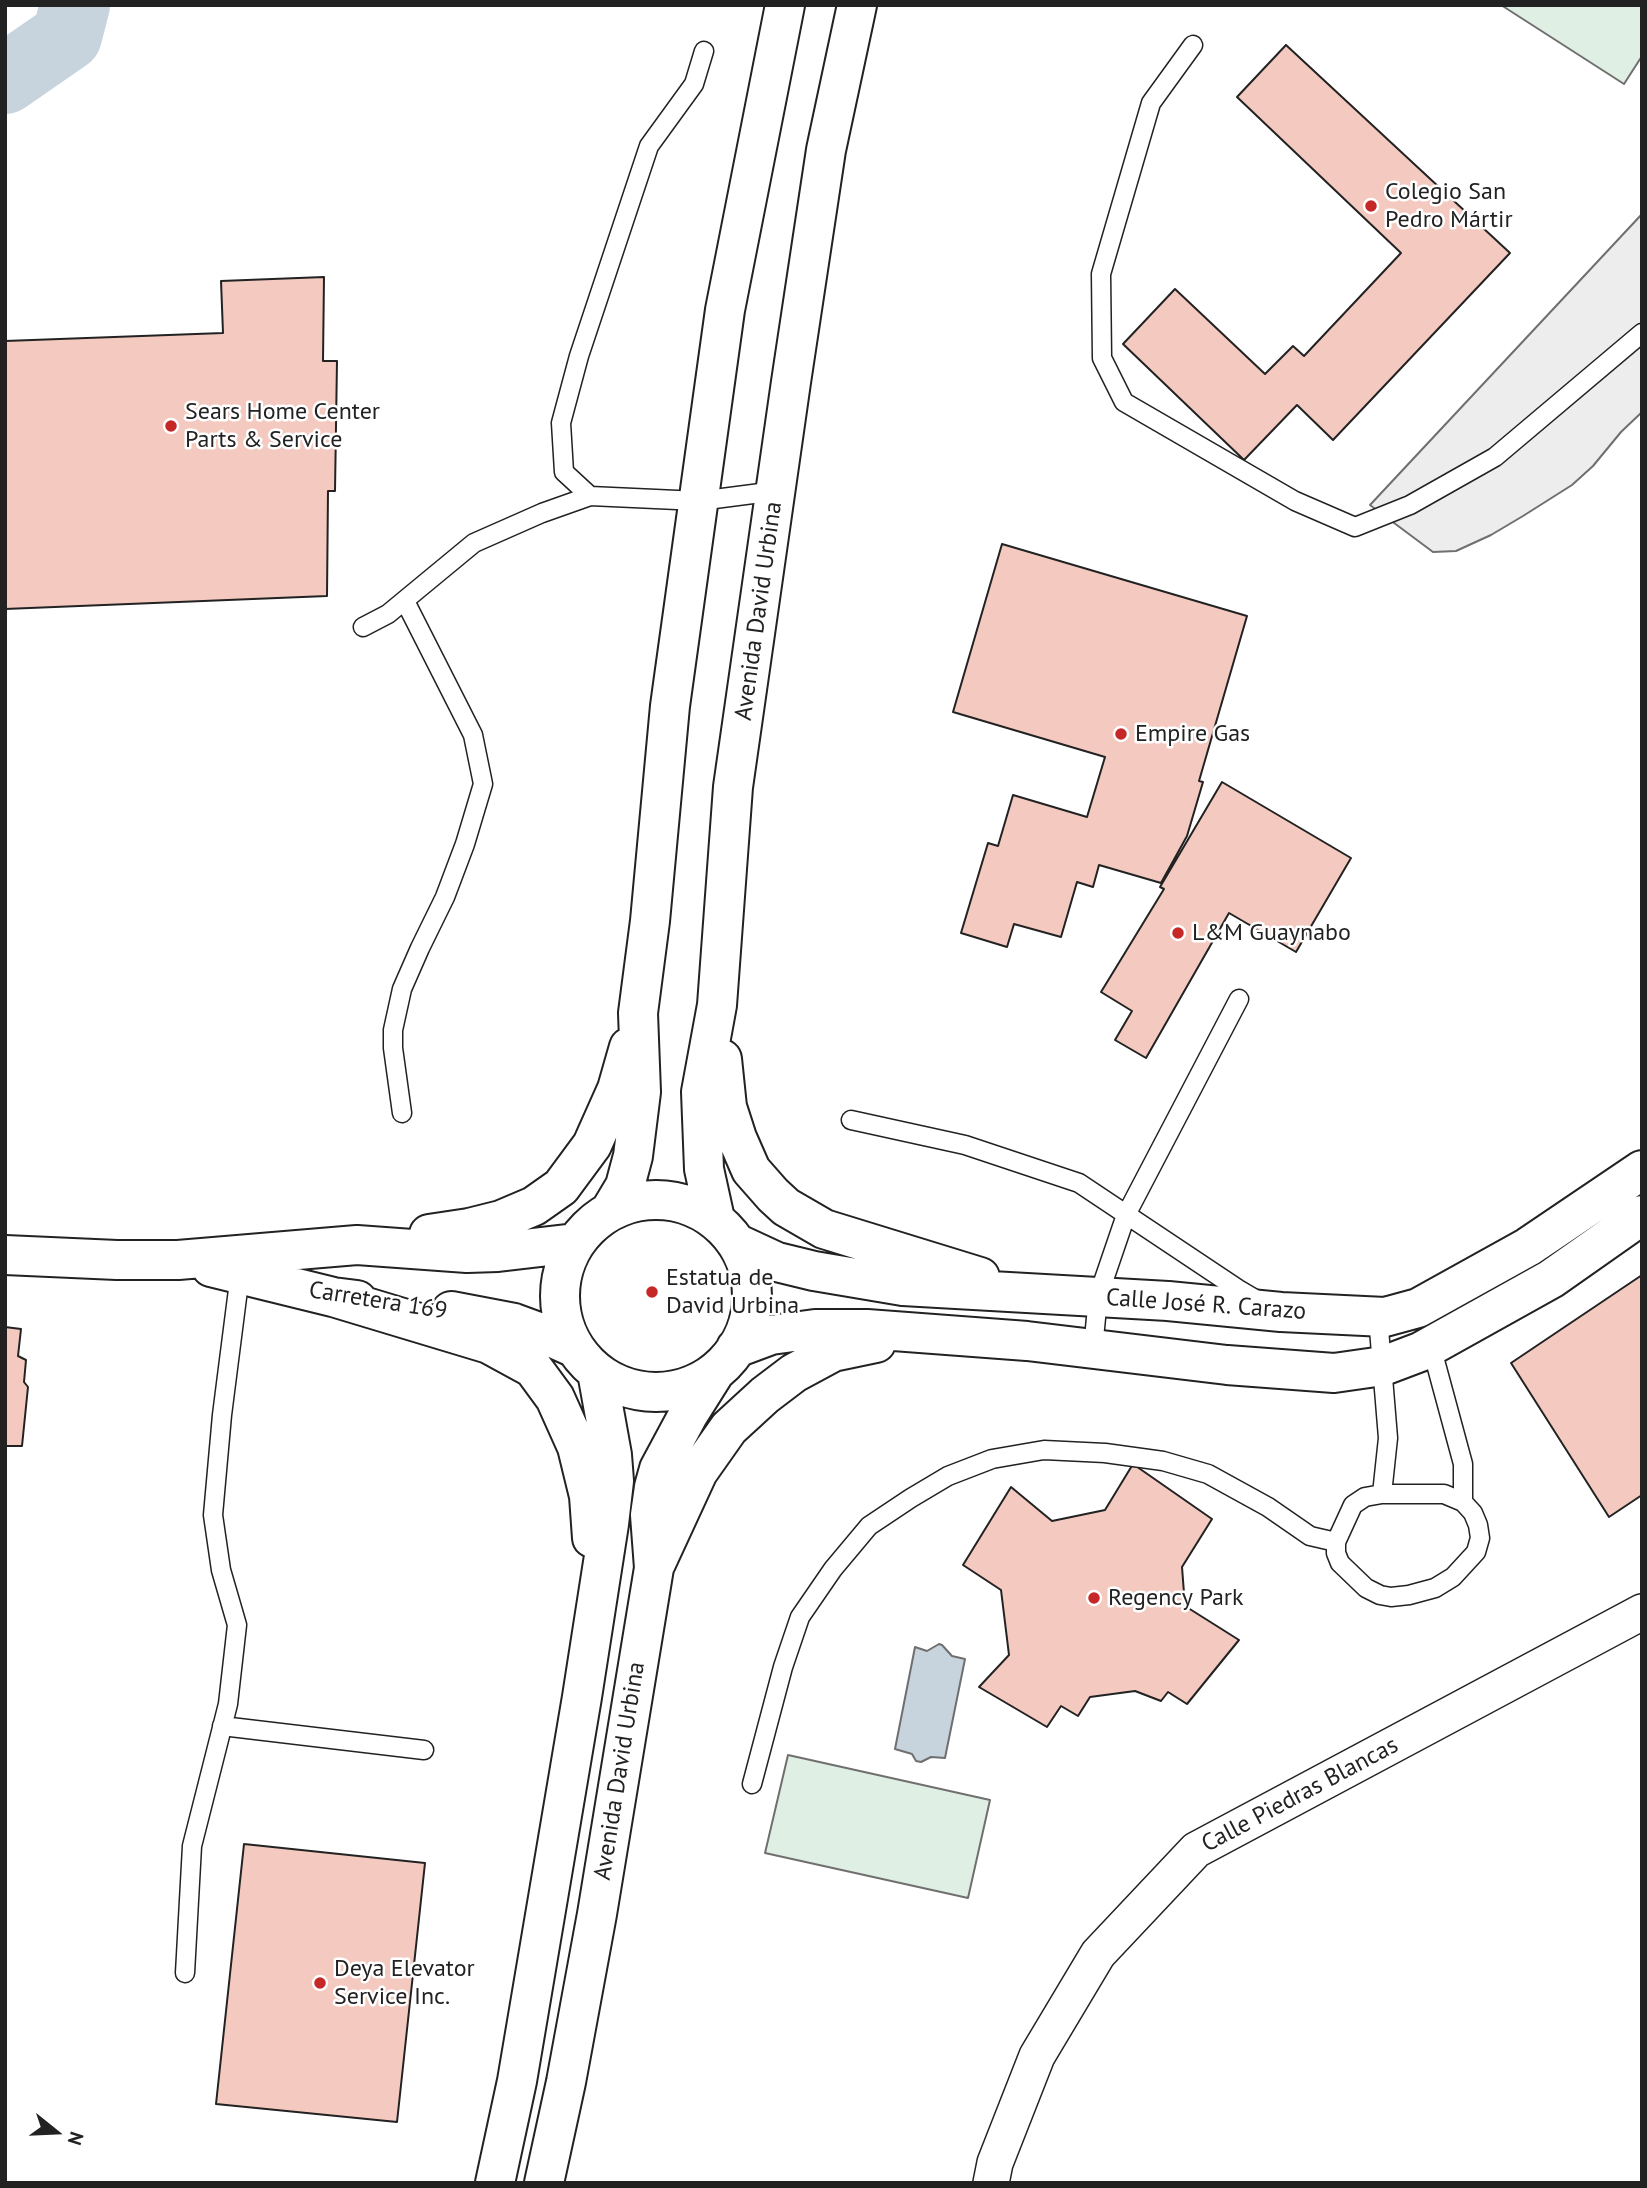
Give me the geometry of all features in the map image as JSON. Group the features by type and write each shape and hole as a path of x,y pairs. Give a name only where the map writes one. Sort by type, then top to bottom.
{"street":[{"path":"357,1245 469,1228 501,1220 534,1206 561,1187 578,1167 605,1119 617,1089 638,1013 650,921 670,706 725,310 785,5"},
{"name":"Avenida David Urbina","path":"726,1231 704,1169 701,1091 718,1004 733,788 826,150 857,5"},
{"path":"718,1004 727,1107 751,1170 773,1195 803,1219 824,1229 1029,1293"},
{"path":"610,1210 625,1186 633,1156 641,1092 638,1013"},
{"name":"Calle José R. Carazo","path":"726,1231 777,1262 903,1286 1385,1317 1418,1308 1528,1247 1642,1170"},
{"path":"726,1360 744,1334 749,1319 752,1287 744,1256 726,1231 702,1210 672,1200 640,1200 610,1210 597,1219 575,1243 563,1272 560,1304 568,1334 586,1360 610,1381 625,1387 655,1392 687,1387 726,1360 771,1335 815,1329 867,1329 1027,1341 1302,1372 1334,1373 1383,1366 1432,1346 1551,1279 1642,1215"},
{"name":"Carretera 169","path":"10,1255 117,1260 178,1259 357,1245 467,1253 575,1243"},
{"name":"Carretera 169","path":"178,1259 332,1297 449,1311 514,1323 544,1334 586,1360"},
{"path":"332,1297 489,1344 533,1368 555,1398 577,1447 589,1496 597,1594"},
{"path":"654,1568 698,1472 729,1428 765,1395 793,1373 833,1352 921,1333"},
{"name":"Avenida David Urbina","path":"495,2183 517,2081 582,1697 614,1481 608,1432 586,1360"},
{"name":"Avenida David Urbina","path":"544,2183 566,2082 594,1927 654,1568 650,1515 654,1488 659,1469 688,1415 726,1360"},
{"name":"Calle Piedras Blancas","path":"991,2183 995,2164 1037,2056 1098,1954 1196,1850 1642,1612"}],"lane":[{"path":"1193,45 1151,103 1101,274 1102,358 1125,402 1295,501 1355,527 1410,505 1495,457 1642,333"},
{"path":"590,496 564,472 561,423 579,356 649,146 694,84 704,51"},
{"path":"363,627 388,614 474,543 542,513 590,496 699,501 776,491"},
{"path":"402,1113 393,1030 402,989 445,897 483,784 473,735 405,601"},
{"path":"1093,1349 1098,1297 1126,1215 1239,999"},
{"path":"851,1120 965,1144 1079,1183 1238,1289 1281,1312"},
{"path":"185,1973 192,1846 228,1704 237,1625 221,1570 213,1515 222,1415 240,1275"},
{"path":"1418,1308 1432,1346 1463,1464 1463,1502"},
{"path":"1378,1317 1388,1438 1382,1494"},
{"path":"752,1784 783,1667 800,1617 833,1569 869,1526 948,1476 992,1459 1044,1450 1105,1453 1163,1461 1208,1474 1268,1507 1310,1536 1336,1542"},
{"path":"1382,1494 1444,1494 1463,1502 1473,1513 1478,1525 1480,1538 1476,1552 1453,1577 1435,1588 1391,1597 1366,1588 1340,1563 1336,1542 1353,1505 1365,1497 1382,1494"},
{"path":"222,1726 424,1750"}],"green space":[{"path":"1501,5 1642,5 1642,56 1624,84"},
{"path":"788,1755 990,1800 968,1898 765,1853"}],"shaded area":[{"path":"1642,214 1642,412 1621,432 1593,466 1572,485 1523,516 1456,551 1433,552 1370,505"},
{"path":"939,1644 952,1656 965,1659 945,1758 931,1757 921,1762 916,1761 912,1754 895,1749 915,1647 927,1651"}],"building":[{"path":"1286,45 1510,253 1333,440 1297,405 1244,460 1123,344 1175,289 1265,374 1293,346 1304,356 1401,253 1237,97"},
{"name":"Sears Home Center Parts & Service","path":"324,277 323,361 337,361 335,491 328,491 327,596 5,609 5,341 223,333 221,281"},
{"name":"Empire Gas","path":"1002,544 1247,616 1199,781 1203,782 1187,836 1161,883 1099,865 1093,887 1077,882 1061,937 1014,924 1007,947 961,933 988,843 998,846 1013,795 1087,817 1105,757 953,712"},
{"name":"L&M Guaynabo","path":"1222,782 1351,858 1296,952 1229,913 1146,1058 1115,1040 1132,1011 1101,992 1164,889 1160,887"},
{"path":"1642,1275 1642,1495 1609,1517 1511,1363"},
{"path":"5,1327 21,1329 18,1356 26,1360 24,1382 28,1387 22,1446 5,1446"},
{"name":"Regency Park","path":"1133,1464 1212,1519 1182,1567 1185,1606 1239,1640 1187,1704 1168,1692 1161,1701 1135,1691 1090,1697 1078,1716 1061,1706 1047,1727 979,1687 1009,1655 1001,1590 963,1565 1011,1487 1052,1521 1105,1510"},
{"name":"Deya Elevator Service Inc.","path":"244,1844 425,1863 397,2122 216,2104"}],"waterway":[{"path":"5,79 67,36 75,5"}],"place":[{"name":"Colegio San Pedro Mártir","path":"1371,206"},
{"name":"Sears Home Center Parts & Service","path":"171,426"},
{"name":"Empire Gas","path":"1121,734"},
{"name":"L&M Guaynabo","path":"1178,933"},
{"name":"Estatua de David Urbina","path":"652,1292"},
{"name":"Regency Park","path":"1094,1598"},
{"name":"Deya Elevator Service Inc.","path":"320,1983"}]}
